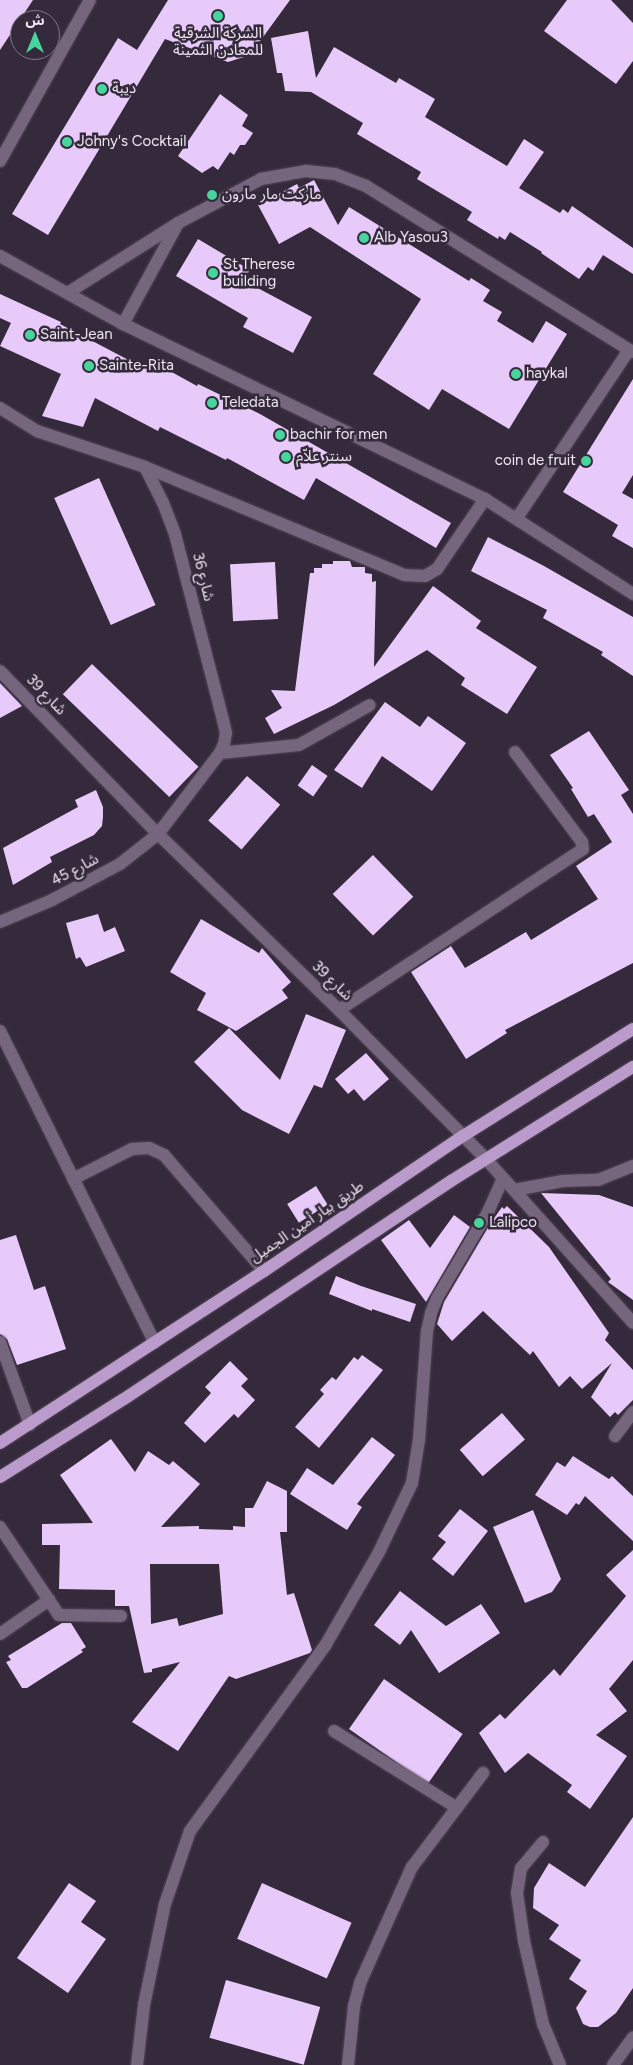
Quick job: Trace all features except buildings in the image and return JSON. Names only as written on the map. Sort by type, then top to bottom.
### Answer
[{"type":"main road","name":"طريق بيار أمين الجميل","points":[[0,1443],[264,1271],[463,1136],[633,1030]]},
{"type":"main road","points":[[0,1477],[124,1399],[486,1159],[519,1141],[633,1067]]},
{"type":"street","points":[[0,161],[90,0]]},
{"type":"street","points":[[69,292],[178,223],[261,179],[306,170],[335,174],[366,186],[631,351],[517,518]]},
{"type":"street","points":[[123,324],[178,223]]},
{"type":"street","points":[[0,256],[69,292],[123,324],[485,498],[633,594]]},
{"type":"street","points":[[0,408],[37,431],[144,468],[404,575],[426,576],[438,569],[485,498]]},
{"type":"street","name":"شارع 36","points":[[144,468],[163,503],[175,534],[226,739],[220,753],[158,834]]},
{"type":"street","name":"شارع 39","points":[[0,671],[158,834],[339,1010],[486,1159],[633,1323]]},
{"type":"street","points":[[220,753],[299,745],[370,705]]},
{"type":"street","points":[[339,1010],[583,849],[582,842],[515,752]]},
{"type":"street","name":"شارع 45","points":[[0,922],[52,900],[120,864],[158,834]]},
{"type":"street","points":[[0,1031],[155,1342]]},
{"type":"street","points":[[73,1179],[132,1149],[149,1148],[164,1155],[264,1271]]},
{"type":"street","points":[[514,1190],[563,1181],[598,1180],[633,1166]]},
{"type":"street","points":[[137,2065],[144,2005],[165,1904],[190,1831],[325,1646],[379,1552],[412,1483],[419,1440],[427,1331],[431,1313],[437,1298],[488,1212],[503,1179]]},
{"type":"street","points":[[0,1342],[30,1424]]},
{"type":"street","points":[[615,1436],[633,1412]]},
{"type":"street","points":[[0,1527],[59,1615],[122,1616]]},
{"type":"street","points":[[0,1634],[49,1600]]},
{"type":"street","points":[[334,1731],[457,1808]]},
{"type":"street","points":[[348,2065],[354,2006],[360,1983],[412,1867],[483,1773]]},
{"type":"street","points":[[542,1842],[521,1868],[517,1893],[524,1941],[542,2024],[560,2065]]},
{"type":"street","points":[[613,2065],[633,2037]]},
{"type":"place","name":"الشركة الشرقية للمعادن الثمينة","points":[[218,16]]},
{"type":"place","name":"ديبة","points":[[102,89]]},
{"type":"place","name":"Johny's Cocktail","points":[[67,142]]},
{"type":"place","name":"ماركت مار مارون","points":[[212,195]]},
{"type":"place","name":"Alb Yasou3","points":[[364,238]]},
{"type":"place","name":"St Therese building","points":[[213,273]]},
{"type":"place","name":"Saint-Jean","points":[[30,335]]},
{"type":"place","name":"Sainte-Rita","points":[[89,366]]},
{"type":"place","name":"haykal","points":[[516,374]]},
{"type":"place","name":"Teledata","points":[[212,403]]},
{"type":"place","name":"bachir for men","points":[[280,435]]},
{"type":"place","name":"سنتر علاّم","points":[[286,457]]},
{"type":"place","name":"coin de fruit","points":[[586,461]]},
{"type":"place","name":"Lalipco","points":[[479,1223]]}]
